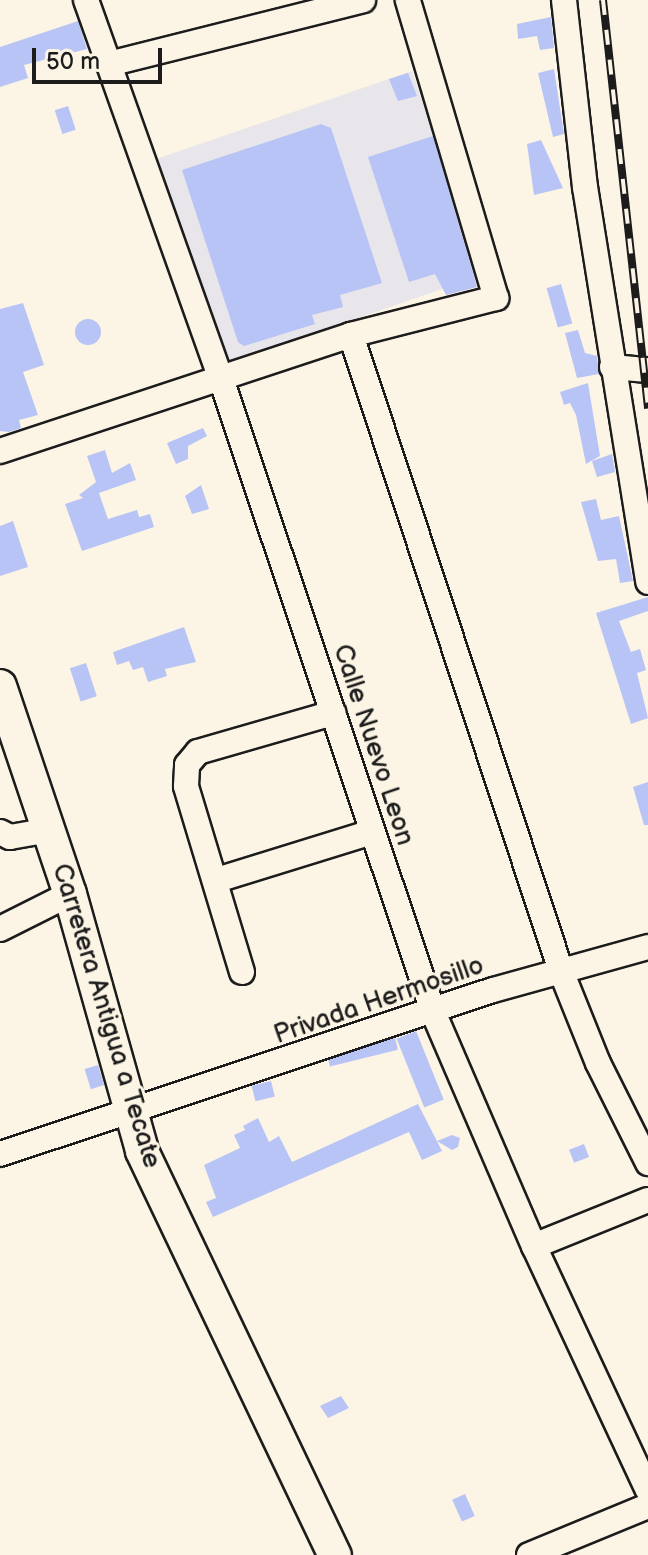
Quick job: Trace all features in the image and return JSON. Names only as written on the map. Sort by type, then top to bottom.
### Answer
[{"type":"main road","name":"Carretera Antigua a Tecate","points":[[0,686],[70,894],[142,1151],[335,1555]]},
{"type":"street","name":"Calle Nuevo Leon","points":[[86,0],[220,376],[434,1014],[534,1246],[648,1490]]},
{"type":"street","points":[[109,64],[363,0]]},
{"type":"street","points":[[564,0],[612,367],[648,582]]},
{"type":"street","points":[[0,451],[220,376],[351,335],[491,301],[498,294],[409,3]]},
{"type":"street","points":[[351,335],[561,971],[598,1063],[648,1163]]},
{"type":"street","points":[[612,367],[648,370]]},
{"type":"street","points":[[242,972],[217,880],[186,786],[187,765],[198,752],[333,713]]},
{"type":"street","points":[[0,832],[10,837],[48,830]]},
{"type":"street","points":[[217,880],[372,832]]},
{"type":"street","points":[[0,929],[70,894]]},
{"type":"street","name":"Privada Hermosillo","points":[[0,1154],[561,971],[648,947]]},
{"type":"street","points":[[534,1246],[648,1200]]},
{"type":"street","points":[[529,1555],[648,1506]]},
{"type":"shaded area","points":[[412,71],[482,275],[228,363],[158,159]]},
{"type":"building","points":[[551,17],[554,48],[540,50],[537,36],[518,39],[517,24]]},
{"type":"building","points":[[78,21],[87,49],[24,65],[28,78],[0,87],[0,47]]},
{"type":"building","points":[[554,69],[564,134],[553,137],[538,73]]},
{"type":"building","points":[[408,73],[417,96],[398,101],[389,79]]},
{"type":"building","points":[[68,106],[76,130],[62,134],[55,110]]},
{"type":"building","points":[[321,124],[331,128],[382,283],[340,295],[343,307],[312,315],[315,324],[244,346],[238,342],[182,170]]},
{"type":"building","points":[[433,136],[477,287],[446,295],[435,274],[409,282],[368,157]]},
{"type":"building","points":[[541,140],[563,188],[534,195],[527,144]]},
{"type":"building","points":[[561,284],[572,323],[558,328],[547,288]]},
{"type":"building","points":[[23,303],[44,365],[23,372],[38,415],[19,420],[21,428],[0,431],[0,309]]},
{"type":"building","points":[[88,319],[97,323],[101,332],[97,341],[88,345],[79,341],[75,332],[79,323]]},
{"type":"building","points":[[578,330],[585,353],[597,356],[599,374],[577,378],[565,333]]},
{"type":"building","points":[[588,383],[600,456],[586,464],[576,415],[570,403],[564,405],[560,392]]},
{"type":"building","points":[[203,428],[207,436],[188,446],[188,459],[176,464],[167,443]]},
{"type":"building","points":[[105,450],[112,473],[130,463],[136,480],[99,493],[108,519],[137,510],[139,517],[150,514],[154,527],[82,551],[65,504],[83,498],[79,495],[96,482],[87,456]]},
{"type":"building","points":[[612,454],[615,472],[597,477],[592,461]]},
{"type":"building","points":[[201,485],[209,509],[192,514],[185,496]]},
{"type":"building","points":[[596,499],[601,520],[619,516],[633,581],[620,583],[616,559],[598,561],[581,502]]},
{"type":"building","points":[[13,521],[28,567],[0,576],[0,526]]},
{"type":"building","points":[[648,597],[648,611],[619,621],[631,652],[640,649],[646,670],[637,673],[648,718],[631,724],[596,613]]},
{"type":"building","points":[[184,627],[196,662],[165,669],[167,676],[148,682],[143,667],[133,670],[129,661],[117,665],[113,652]]},
{"type":"building","points":[[86,663],[97,696],[81,702],[70,668]]},
{"type":"building","points":[[648,782],[648,825],[644,825],[633,787]]},
{"type":"building","points":[[416,1031],[444,1100],[424,1107],[397,1039]]},
{"type":"building","points":[[395,1038],[398,1050],[330,1067],[327,1055]]},
{"type":"building","points":[[98,1065],[104,1085],[91,1089],[85,1069]]},
{"type":"building","points":[[271,1081],[275,1097],[255,1101],[252,1086]]},
{"type":"building","points":[[418,1104],[442,1151],[422,1160],[409,1132],[213,1217],[206,1202],[216,1198],[204,1165],[240,1148],[234,1135],[245,1130],[243,1126],[258,1118],[269,1142],[279,1136],[292,1162]]},
{"type":"building","points":[[452,1135],[460,1138],[458,1147],[452,1150],[437,1141]]},
{"type":"building","points":[[584,1144],[589,1157],[574,1163],[569,1150]]},
{"type":"building","points":[[341,1396],[349,1408],[328,1418],[320,1406]]},
{"type":"building","points":[[465,1494],[475,1516],[462,1522],[452,1500]]},
{"type":"railway","points":[[603,0],[648,409]]}]
